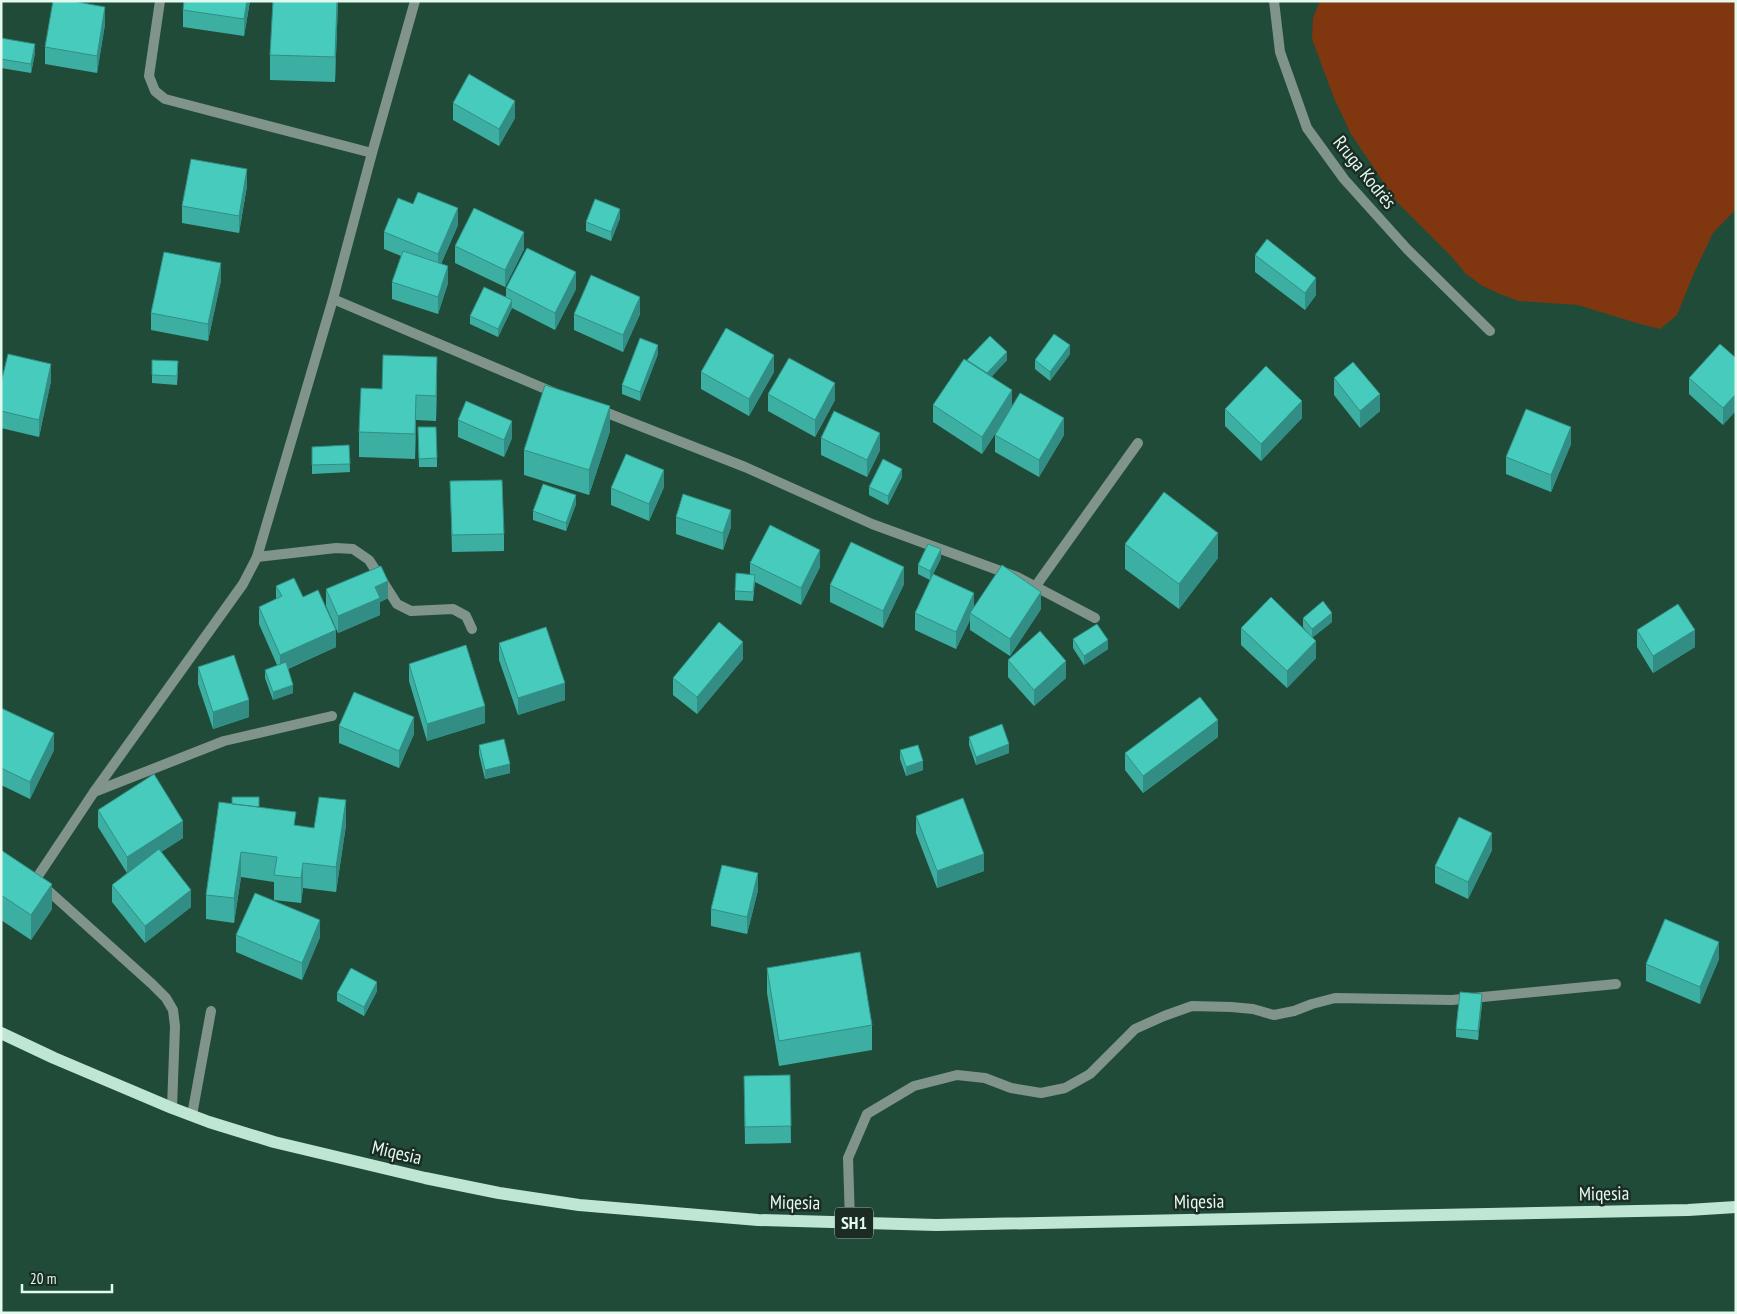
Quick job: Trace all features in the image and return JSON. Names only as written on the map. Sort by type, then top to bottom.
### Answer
[{"type":"main road","name":"Miqesia","points":[[1,1033],[54,1058],[172,1108],[274,1142],[499,1193],[579,1205],[758,1220],[946,1225],[1678,1210],[1736,1207]]},
{"type":"street","points":[[160,1],[149,76],[155,90],[165,99],[372,153]]},
{"type":"street","points":[[36,879],[94,792],[243,584],[258,557],[333,299],[415,1]]},
{"type":"street","name":"Rruga Kodrës","points":[[1274,1],[1280,52],[1307,128],[1350,186],[1408,249],[1490,330]]},
{"type":"street","points":[[333,299],[561,396]]},
{"type":"street","points":[[589,406],[745,467],[872,524],[1017,577],[1095,618]]},
{"type":"street","points":[[1035,587],[1138,443]]},
{"type":"street","points":[[258,557],[336,548],[353,549],[369,560],[396,604],[411,610],[454,609],[466,616],[472,629]]},
{"type":"street","points":[[94,792],[224,741],[332,716]]},
{"type":"street","points":[[22,871],[36,879],[152,984],[170,1004],[176,1026],[172,1108]]},
{"type":"street","points":[[850,1222],[848,1158],[867,1114],[914,1086],[957,1075],[985,1078],[1011,1088],[1041,1093],[1065,1088],[1090,1074],[1135,1029],[1192,1006],[1253,1009],[1274,1014],[1294,1011],[1335,998],[1452,1000],[1616,984]]},
{"type":"street","points":[[192,1115],[211,1011]]},
{"type":"shaded area","points":[[1320,1],[1736,1],[1736,209],[1713,233],[1677,315],[1660,329],[1578,305],[1519,301],[1481,285],[1465,273],[1452,257],[1396,201],[1351,134],[1334,98],[1312,39],[1313,18]]},
{"type":"building","points":[[53,1],[72,1],[105,7],[97,56],[45,47]]},
{"type":"building","points":[[184,1],[247,1],[244,19],[183,10]]},
{"type":"building","points":[[273,1],[337,1],[335,57],[270,55]]},
{"type":"building","points":[[1,38],[35,44],[31,64],[1,59]]},
{"type":"building","points":[[469,74],[515,101],[499,129],[453,103]]},
{"type":"building","points":[[191,159],[247,169],[239,216],[182,206]]},
{"type":"building","points":[[418,192],[458,208],[438,254],[384,232],[398,198],[413,204]]},
{"type":"building","points":[[595,199],[620,209],[611,232],[586,222]]},
{"type":"building","points":[[474,208],[524,232],[505,270],[455,246]]},
{"type":"building","points":[[1267,239],[1316,278],[1305,293],[1255,255]]},
{"type":"building","points":[[527,248],[576,272],[555,313],[506,288]]},
{"type":"building","points":[[403,251],[448,266],[438,297],[392,282]]},
{"type":"building","points":[[164,252],[221,263],[208,324],[151,313]]},
{"type":"building","points":[[591,275],[640,297],[623,335],[574,314]]},
{"type":"building","points":[[484,287],[512,300],[498,329],[470,316]]},
{"type":"building","points":[[726,328],[774,355],[749,399],[701,372]]},
{"type":"building","points":[[1054,334],[1070,345],[1050,372],[1035,360]]},
{"type":"building","points":[[990,336],[1007,352],[987,373],[967,360]]},
{"type":"building","points":[[640,338],[658,345],[640,392],[622,385]]},
{"type":"building","points":[[1720,344],[1736,358],[1736,394],[1723,408],[1689,378]]},
{"type":"building","points":[[8,354],[51,364],[39,420],[1,411],[1,383]]},
{"type":"building","points":[[383,355],[437,357],[436,396],[416,395],[415,434],[359,432],[361,388],[382,389]]},
{"type":"building","points":[[789,358],[835,383],[815,420],[768,394]]},
{"type":"building","points":[[964,359],[1012,390],[982,437],[933,405]]},
{"type":"building","points":[[152,360],[178,361],[177,376],[152,375]]},
{"type":"building","points":[[1353,362],[1380,394],[1360,411],[1334,378]]},
{"type":"building","points":[[1266,366],[1302,401],[1261,444],[1225,409]]},
{"type":"building","points":[[545,385],[610,406],[589,470],[524,450]]},
{"type":"building","points":[[1020,393],[1064,418],[1039,460],[995,435]]},
{"type":"building","points":[[466,401],[512,421],[504,440],[458,420]]},
{"type":"building","points":[[1526,409],[1571,427],[1551,475],[1506,457]]},
{"type":"building","points":[[834,411],[880,433],[867,460],[821,438]]},
{"type":"building","points":[[418,427],[436,427],[437,458],[419,459]]},
{"type":"building","points":[[349,445],[350,464],[312,465],[312,447]]},
{"type":"building","points":[[626,454],[664,470],[649,504],[611,488]]},
{"type":"building","points":[[883,459],[902,469],[888,496],[869,487]]},
{"type":"building","points":[[502,480],[504,534],[452,535],[450,481]]},
{"type":"building","points":[[543,484],[576,495],[566,523],[533,511]]},
{"type":"building","points":[[1164,492],[1218,533],[1179,584],[1125,544]]},
{"type":"building","points":[[683,494],[731,510],[723,533],[676,517]]},
{"type":"building","points":[[770,525],[820,550],[801,588],[750,563]]},
{"type":"building","points":[[851,542],[904,567],[883,611],[830,585]]},
{"type":"building","points":[[928,544],[941,549],[930,571],[918,565]]},
{"type":"building","points":[[1002,565],[1041,592],[1010,639],[970,613]]},
{"type":"building","points":[[381,566],[388,581],[375,587],[380,598],[338,616],[326,589]]},
{"type":"building","points":[[736,573],[755,575],[753,592],[735,591]]},
{"type":"building","points":[[933,574],[974,593],[956,632],[915,613]]},
{"type":"building","points":[[294,578],[303,597],[318,590],[336,630],[280,655],[259,607],[282,596],[276,586]]},
{"type":"building","points":[[1271,597],[1316,641],[1287,671],[1241,628]]},
{"type":"building","points":[[1323,601],[1332,613],[1312,629],[1303,618]]},
{"type":"building","points":[[1678,604],[1695,630],[1653,656],[1637,630]]},
{"type":"building","points":[[719,622],[743,642],[697,697],[673,678]]},
{"type":"building","points":[[1097,624],[1108,640],[1084,656],[1073,639]]},
{"type":"building","points":[[546,627],[565,683],[518,698],[499,643]]},
{"type":"building","points":[[1040,631],[1066,661],[1034,690],[1008,660]]},
{"type":"building","points":[[466,645],[485,706],[427,724],[409,664]]},
{"type":"building","points":[[234,655],[249,700],[213,712],[198,667]]},
{"type":"building","points":[[286,662],[293,685],[273,692],[265,670]]},
{"type":"building","points":[[354,692],[414,717],[399,751],[339,726]]},
{"type":"building","points":[[1200,697],[1218,720],[1143,776],[1125,753]]},
{"type":"building","points":[[1,708],[54,733],[30,782],[1,768]]},
{"type":"building","points":[[1002,724],[1009,744],[976,757],[969,737]]},
{"type":"building","points":[[504,739],[510,764],[485,770],[479,745]]},
{"type":"building","points":[[918,745],[923,761],[906,767],[900,750]]},
{"type":"building","points":[[154,774],[183,821],[127,857],[98,810]]},
{"type":"building","points":[[232,797],[259,797],[259,807],[232,804]]},
{"type":"building","points":[[319,797],[346,800],[336,867],[303,863],[301,878],[274,875],[277,857],[241,852],[234,898],[206,895],[219,802],[296,812],[294,825],[314,828]]},
{"type":"building","points":[[963,798],[984,854],[937,871],[916,816]]},
{"type":"building","points":[[1459,817],[1492,833],[1468,882],[1435,866]]},
{"type":"building","points":[[159,849],[191,890],[145,926],[112,885]]},
{"type":"building","points":[[1,850],[52,884],[31,915],[1,895]]},
{"type":"building","points":[[722,865],[758,873],[747,917],[711,909]]},
{"type":"building","points":[[255,893],[320,920],[302,963],[236,935]]},
{"type":"building","points":[[1665,919],[1719,942],[1700,987],[1646,964]]},
{"type":"building","points":[[860,952],[872,1025],[779,1041],[767,968]]},
{"type":"building","points":[[351,968],[377,982],[364,1007],[337,993]]},
{"type":"building","points":[[1460,992],[1482,994],[1478,1031],[1456,1029]]},
{"type":"building","points":[[790,1075],[791,1126],[745,1127],[744,1076]]}]
